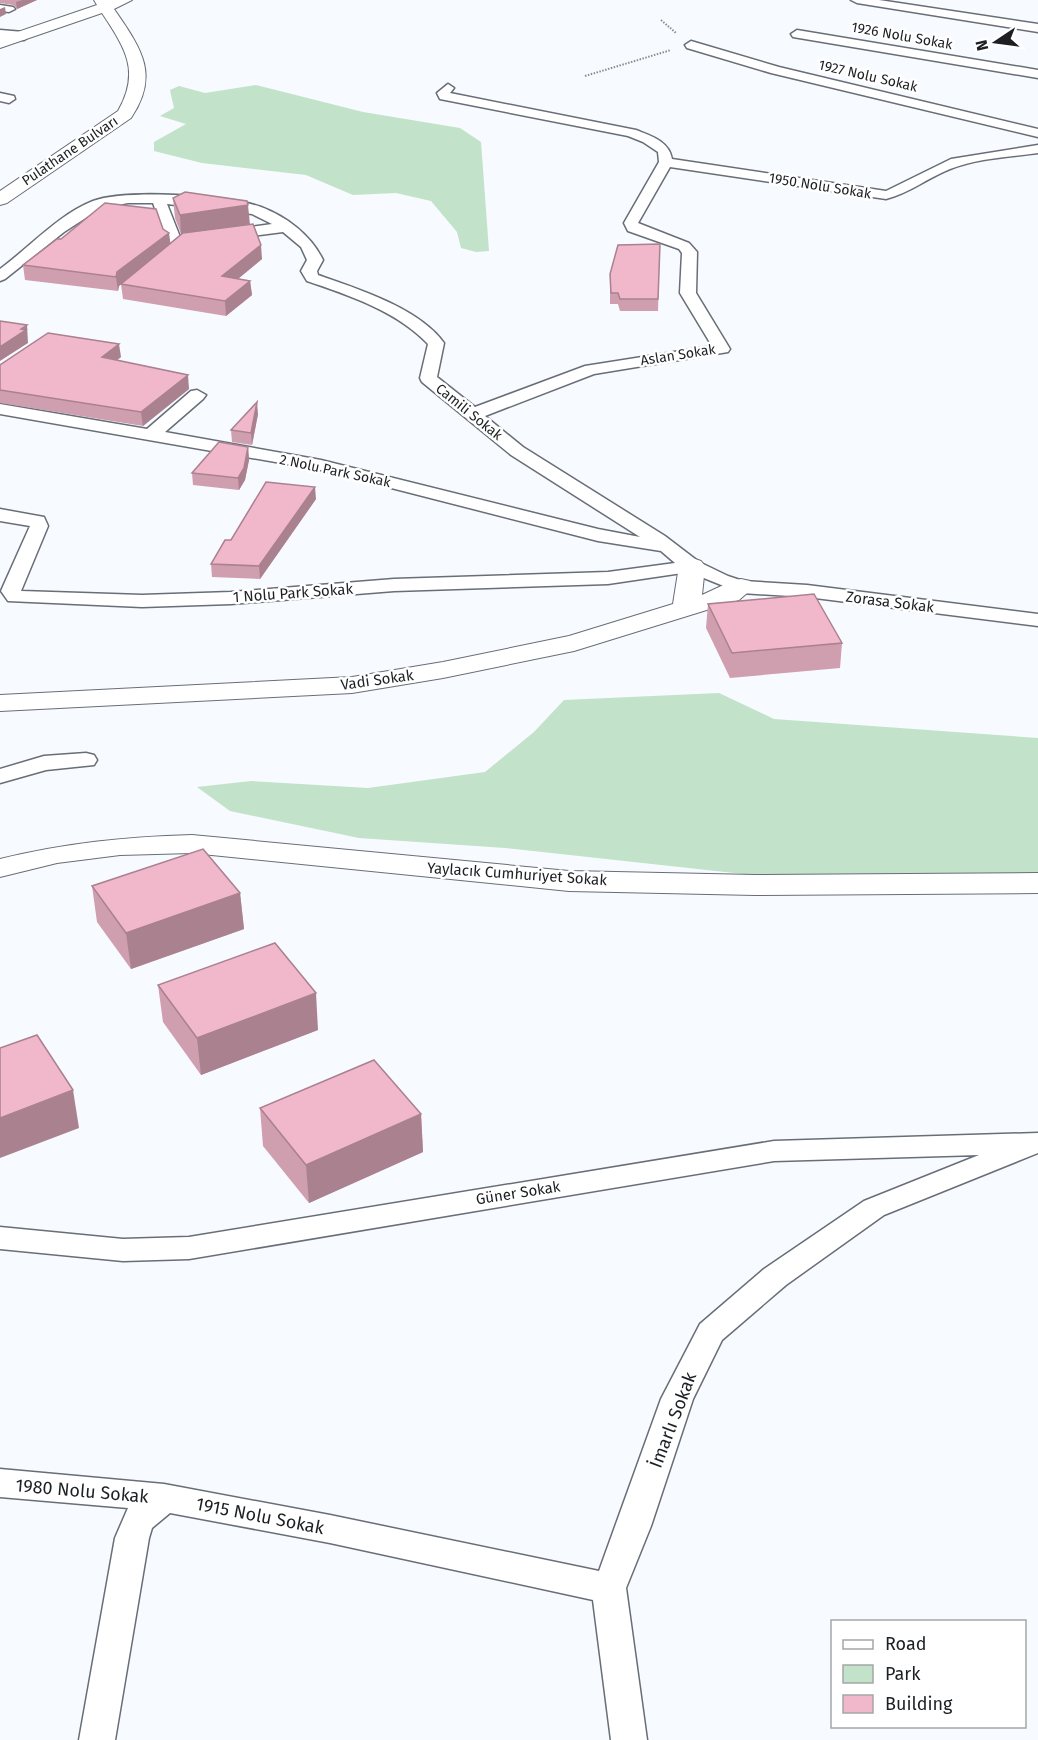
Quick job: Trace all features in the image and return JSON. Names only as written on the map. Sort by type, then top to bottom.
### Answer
[{"type":"street","points":[[0,43],[24,36],[103,4],[126,0]]},
{"type":"street","points":[[857,0],[1038,28]]},
{"type":"street","name":"Pulathane Bulvarı","points":[[0,199],[126,114],[133,101],[140,73],[117,26],[103,4]]},
{"type":"street","points":[[0,34],[24,36]]},
{"type":"street","name":"1926 Nolu Sokak","points":[[797,34],[1038,74]]},
{"type":"street","name":"1927 Nolu Sokak","points":[[692,45],[775,70],[1035,133]]},
{"type":"street","points":[[448,88],[443,93],[444,96],[631,133],[657,144],[664,150],[666,162]]},
{"type":"street","name":"1950 Nolu Sokak","points":[[666,162],[886,195],[901,193],[951,164],[1038,149]]},
{"type":"street","name":"Aslan Sokak","points":[[473,414],[591,370],[722,349],[688,292],[690,252],[684,246],[633,228],[631,223],[666,162]]},
{"type":"street","name":"Camili Sokak","points":[[0,276],[97,204],[111,199],[159,200],[255,210],[284,227],[311,248],[315,260],[309,271],[312,278],[358,294],[421,327],[436,343],[429,378],[447,396],[473,414],[517,451],[667,547],[692,566],[741,587]]},
{"type":"street","points":[[159,200],[174,242],[284,227]]},
{"type":"street","points":[[149,436],[197,395]]},
{"type":"street","name":"2 Nolu Park Sokak","points":[[0,409],[321,465],[598,535],[667,547]]},
{"type":"street","name":"1 Nolu Park Sokak","points":[[0,515],[37,521],[39,526],[8,600],[142,601],[231,598],[394,585],[587,580],[692,566]]},
{"type":"street","points":[[685,609],[690,592],[692,566]]},
{"type":"street","name":"Vadi Sokak","points":[[0,703],[352,685],[443,670],[574,643],[730,594],[741,587]]},
{"type":"street","name":"Zorasa Sokak","points":[[741,587],[807,591],[1038,620]]},
{"type":"street","points":[[0,776],[44,763],[87,760]]},
{"type":"street","name":"Yaylacık Cumhuriyet Sokak","points":[[0,867],[57,854],[120,846],[192,844],[569,881],[755,885],[1038,883]]},
{"type":"street","name":"Güner Sokak","points":[[0,1238],[123,1250],[189,1248],[774,1151],[1038,1143]]},
{"type":"street","name":"İmarlı Sokak","points":[[629,1740],[609,1588],[634,1526],[676,1399],[711,1332],[775,1277],[874,1208],[1038,1143]]},
{"type":"street","name":"1980 Nolu Sokak","points":[[0,1483],[164,1498]]},
{"type":"street","points":[[97,1740],[132,1538],[138,1520],[164,1498]]},
{"type":"street","name":"1915 Nolu Sokak","points":[[164,1498],[330,1529],[609,1588]]},
{"type":"path","points":[[661,20],[692,45]]},
{"type":"path","points":[[585,76],[604,68],[692,45]]},
{"type":"green space","points":[[256,85],[363,112],[460,128],[481,142],[489,251],[476,252],[461,248],[457,232],[431,201],[396,193],[353,195],[306,175],[202,163],[154,151],[154,142],[186,124],[160,116],[174,108],[170,90],[179,86],[205,93]]},
{"type":"green space","points":[[719,693],[774,719],[1038,738],[1038,877],[898,891],[505,848],[359,838],[230,811],[197,787],[251,781],[368,788],[485,772],[534,732],[564,700]]},
{"type":"building","points":[[185,192],[247,201],[248,205],[180,215],[173,198]]},
{"type":"building","points":[[105,203],[156,209],[163,229],[169,233],[117,272],[116,277],[23,265],[57,239],[61,239]]},
{"type":"building","points":[[253,224],[261,245],[222,276],[250,281],[225,301],[121,284],[183,233]]},
{"type":"building","points":[[660,244],[658,299],[620,299],[618,293],[611,293],[610,274],[618,245]]},
{"type":"building","points":[[0,321],[27,325],[21,329],[26,330],[0,347]]},
{"type":"building","points":[[48,333],[119,344],[102,357],[188,375],[141,412],[0,390],[0,365]]},
{"type":"building","points":[[257,402],[251,433],[231,430]]},
{"type":"building","points":[[219,442],[248,447],[244,468],[238,478],[192,473]]},
{"type":"building","points":[[266,482],[315,487],[259,566],[211,564],[225,540],[231,540]]},
{"type":"building","points":[[814,594],[842,643],[732,653],[708,604]]},
{"type":"building","points":[[203,849],[240,893],[126,933],[92,886]]},
{"type":"building","points":[[275,943],[316,993],[197,1038],[158,985]]},
{"type":"building","points":[[37,1035],[73,1090],[0,1118],[0,1048]]},
{"type":"building","points":[[374,1060],[421,1114],[306,1165],[260,1108]]}]
